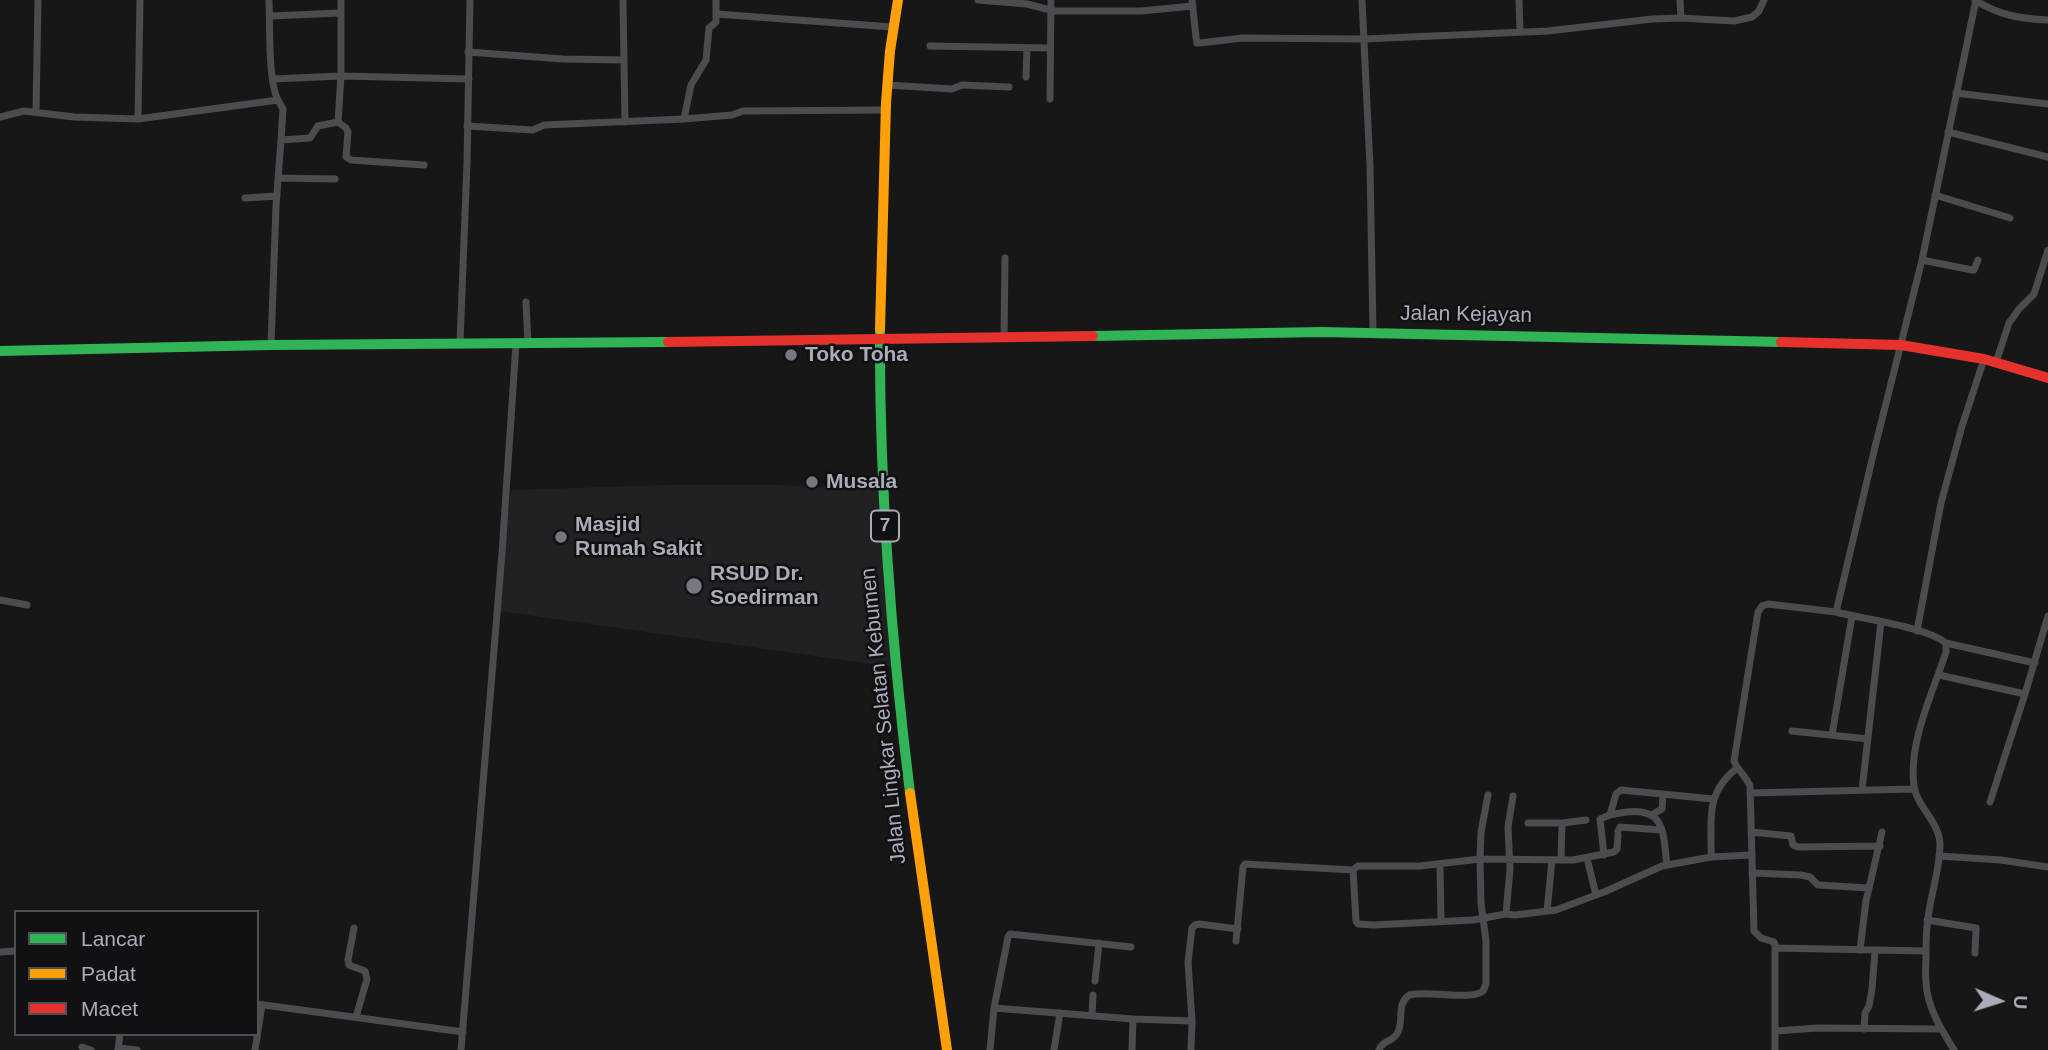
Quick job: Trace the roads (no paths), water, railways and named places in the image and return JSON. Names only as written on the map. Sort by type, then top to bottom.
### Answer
[{"type":"main road","name":"Jalan Lingkar Selatan Kebumen","points":[[898,0],[892,27],[885,110],[879,340],[881,463],[891,623],[928,930],[947,1050]]},
{"type":"main road","name":"Jalan Kejayan","points":[[0,351],[271,345],[879,340],[1373,332],[1901,345],[1984,359],[2048,378]]},
{"type":"street","points":[[36,112],[38,0]]},
{"type":"street","points":[[138,119],[140,0]]},
{"type":"street","points":[[269,0],[274,93],[283,109],[271,345]]},
{"type":"street","points":[[341,0],[338,117],[348,132],[345,154],[348,158],[424,165]]},
{"type":"street","points":[[460,343],[470,0]]},
{"type":"street","points":[[623,0],[625,122]]},
{"type":"street","points":[[684,119],[691,85],[706,60],[709,28],[716,22],[716,0]]},
{"type":"street","points":[[978,0],[1027,4],[1052,11],[1141,11],[1193,3],[1196,39],[1203,43],[1245,38],[1364,39],[1548,31],[1681,18],[1734,21],[1752,17],[1764,0]]},
{"type":"street","points":[[1050,99],[1051,0]]},
{"type":"street","points":[[1363,0],[1373,332]]},
{"type":"street","points":[[1519,0],[1520,32]]},
{"type":"street","points":[[1680,0],[1681,18]]},
{"type":"street","points":[[1836,612],[1922,260],[1975,0],[1994,12],[2048,20]]},
{"type":"street","points":[[270,16],[341,13]]},
{"type":"street","points":[[716,14],[892,27]]},
{"type":"street","points":[[930,46],[1050,48]]},
{"type":"street","points":[[1026,77],[1027,48]]},
{"type":"street","points":[[468,52],[563,59],[624,60]]},
{"type":"street","points":[[273,79],[341,76],[468,79]]},
{"type":"street","points":[[887,85],[952,89],[962,85],[1009,87]]},
{"type":"street","points":[[1956,93],[2048,104]]},
{"type":"street","points":[[0,117],[15,111],[74,117],[138,119],[278,100]]},
{"type":"street","points":[[467,127],[533,130],[544,125],[727,116],[743,111],[885,110]]},
{"type":"street","points":[[281,140],[310,138],[318,126],[338,117]]},
{"type":"street","points":[[1948,132],[2048,157]]},
{"type":"street","points":[[278,178],[335,178]]},
{"type":"street","points":[[1935,195],[2010,218]]},
{"type":"street","points":[[245,198],[277,196]]},
{"type":"street","points":[[1996,362],[2010,323],[2034,293],[2048,250]]},
{"type":"street","points":[[1004,338],[1005,258]]},
{"type":"street","points":[[1922,260],[1972,270],[1978,260]]},
{"type":"street","points":[[526,302],[528,344]]},
{"type":"street","points":[[461,1050],[501,566],[516,344]]},
{"type":"street","points":[[1917,631],[1941,503],[1984,359]]},
{"type":"street","points":[[0,600],[27,605]]},
{"type":"street","points":[[1775,1050],[1775,948],[1774,942],[1761,938],[1754,931],[1750,793],[1748,780],[1737,768],[1734,753],[1758,612],[1762,606],[1768,604],[1836,612],[1939,637],[1946,643],[2035,663]]},
{"type":"street","points":[[1832,736],[1852,616]]},
{"type":"street","points":[[1990,802],[2048,616]]},
{"type":"street","points":[[1863,790],[1881,622]]},
{"type":"street","points":[[1946,643],[1946,652],[1919,738],[1914,789],[1935,825],[1940,840],[1927,920],[1927,990],[1941,1029],[1954,1050]]},
{"type":"street","points":[[1938,675],[2025,694]]},
{"type":"street","points":[[1792,732],[1868,739]]},
{"type":"street","points":[[1711,857],[1711,805],[1723,780],[1737,768]]},
{"type":"street","points":[[1750,793],[1914,789]]},
{"type":"street","points":[[1610,815],[1618,791],[1624,790],[1713,799]]},
{"type":"street","points":[[1604,855],[1600,819],[1634,812],[1653,814],[1662,809],[1663,794]]},
{"type":"street","points":[[1378,1050],[1382,1043],[1397,1035],[1402,1001],[1409,996],[1436,993],[1475,995],[1483,991],[1486,926],[1480,832],[1488,795]]},
{"type":"street","points":[[1506,914],[1510,877],[1508,827],[1513,796]]},
{"type":"street","points":[[1634,812],[1634,828]]},
{"type":"street","points":[[1653,814],[1661,830],[1667,865]]},
{"type":"street","points":[[1528,823],[1586,820]]},
{"type":"street","points":[[1561,860],[1562,823]]},
{"type":"street","points":[[1661,830],[1620,827],[1616,850],[1587,858],[1480,859],[1420,866],[1354,867],[1353,904],[1356,921],[1358,924],[1441,921],[1556,910],[1667,865],[1711,857],[1752,855]]},
{"type":"street","points":[[1751,832],[1791,836],[1795,846],[1880,846]]},
{"type":"street","points":[[1860,950],[1869,888],[1882,832]]},
{"type":"street","points":[[1939,856],[1974,857],[2048,867]]},
{"type":"street","points":[[1587,858],[1596,895]]},
{"type":"street","points":[[1546,911],[1552,860]]},
{"type":"street","points":[[1236,941],[1245,864],[1353,870]]},
{"type":"street","points":[[1440,864],[1441,921]]},
{"type":"street","points":[[1752,873],[1801,875],[1810,877],[1818,885],[1869,888]]},
{"type":"street","points":[[1927,920],[1976,928],[1975,953]]},
{"type":"street","points":[[1191,1050],[1188,962],[1194,926],[1199,924],[1238,929]]},
{"type":"street","points":[[354,928],[349,965],[365,971],[367,979],[356,1017]]},
{"type":"street","points":[[990,1050],[994,1008],[1010,934],[1131,947]]},
{"type":"street","points":[[1095,981],[1100,943]]},
{"type":"street","points":[[1775,948],[1926,951]]},
{"type":"street","points":[[1864,1029],[1865,1013],[1872,989],[1875,951]]},
{"type":"street","points":[[1092,1015],[1093,995]]},
{"type":"street","points":[[259,1004],[463,1032]]},
{"type":"street","points":[[994,1008],[1192,1021]]},
{"type":"street","points":[[1054,1050],[1060,1013]]},
{"type":"street","points":[[1132,1050],[1133,1019]]},
{"type":"street","points":[[1776,1031],[1818,1028],[1941,1029]]},
{"type":"street","points":[[82,1047],[91,1050]]},
{"type":"street","points":[[118,1049],[137,1050]]},
{"type":"place","name":"Toko Toha","points":[[791,355]]},
{"type":"place","name":"Musala","points":[[812,482]]},
{"type":"place","name":"Masjid Rumah Sakit","points":[[561,537]]},
{"type":"place","name":"RSUD Dr. Soedirman","points":[[694,586]]}]
